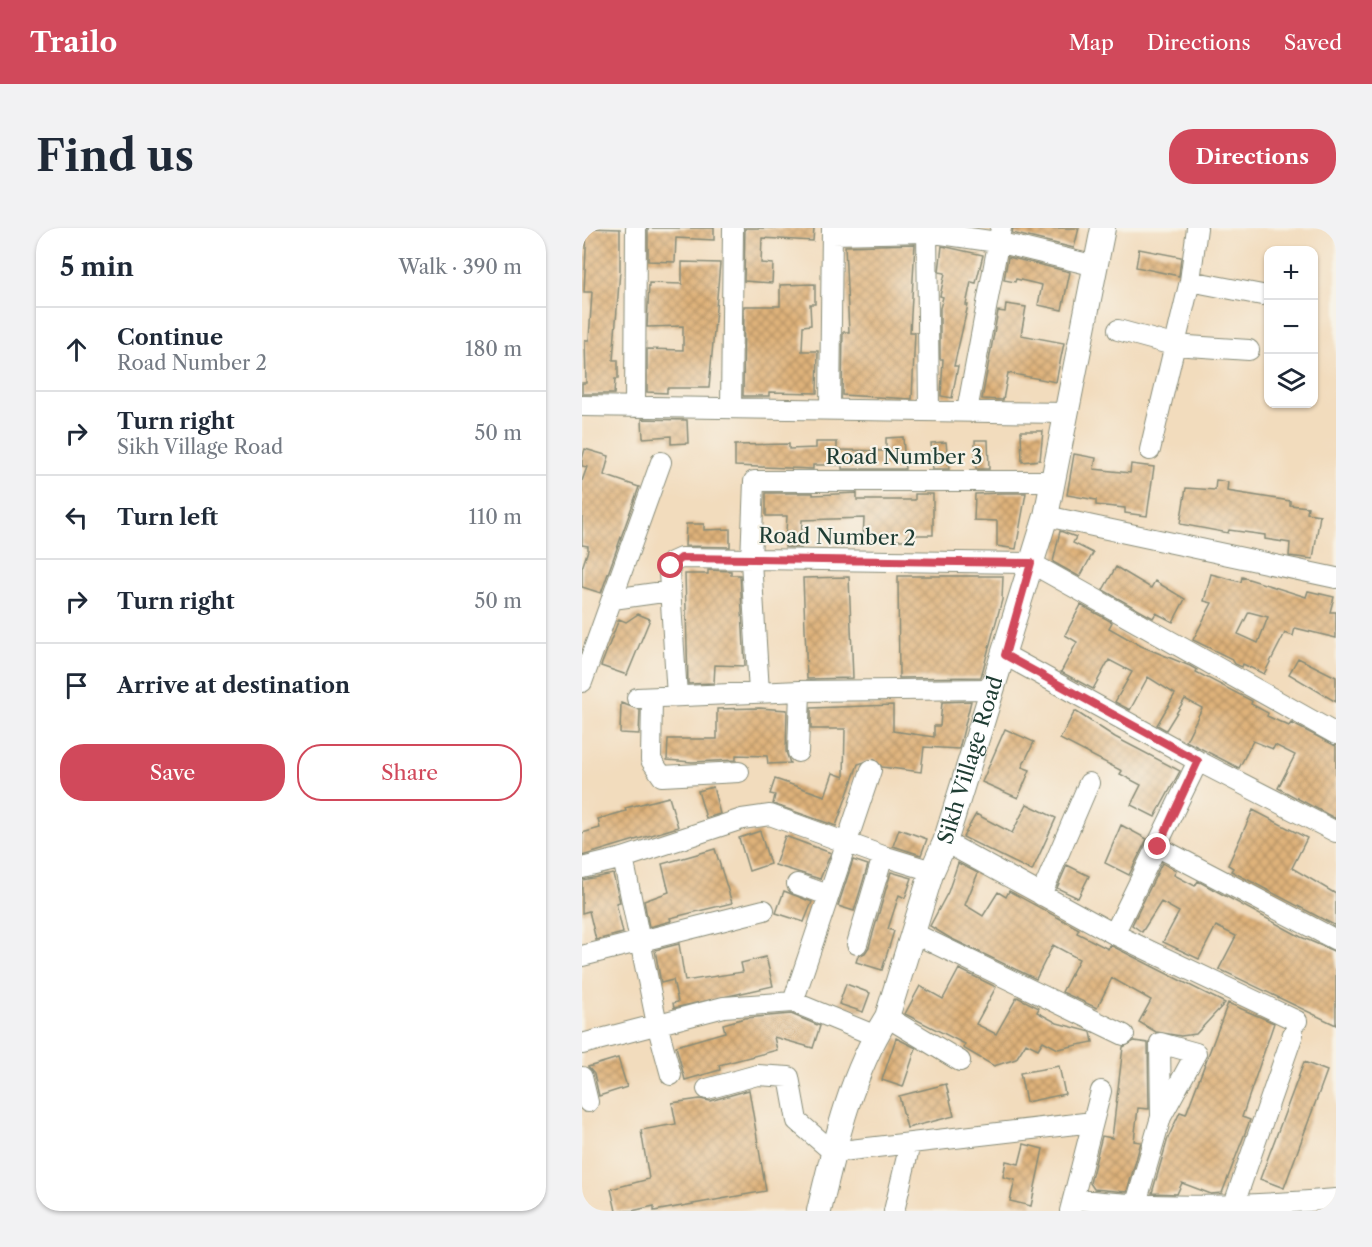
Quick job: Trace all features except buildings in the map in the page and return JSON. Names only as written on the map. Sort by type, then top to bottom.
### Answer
[{"type":"main road","name":"Sikh Village Road","points":[[819,1211],[851,1089],[882,1026],[932,871],[945,842],[1005,655],[1046,516],[1103,228]]},
{"type":"street","points":[[635,407],[636,228]]},
{"type":"street","points":[[730,408],[733,228]]},
{"type":"street","points":[[1150,450],[1173,345],[1190,281],[1197,228]]},
{"type":"street","points":[[830,409],[832,231],[927,230],[999,235],[1096,266]]},
{"type":"street","points":[[927,230],[928,411]]},
{"type":"street","points":[[967,411],[999,235]]},
{"type":"street","points":[[1190,281],[1262,295]]},
{"type":"street","points":[[1118,330],[1173,345],[1249,350]]},
{"type":"street","points":[[582,406],[1068,413]]},
{"type":"street","points":[[582,682],[587,651],[613,599],[661,462]]},
{"type":"street","name":"Road Number 3","points":[[751,561],[754,482],[1053,481]]},
{"type":"street","points":[[1046,516],[1336,578]]},
{"type":"street","name":"Road Number 2","points":[[677,696],[670,591],[671,566],[681,558],[751,561],[1031,563]]},
{"type":"street","points":[[751,561],[759,692]]},
{"type":"street","points":[[1031,563],[1336,734]]},
{"type":"street","points":[[613,599],[670,591]]},
{"type":"street","points":[[1005,655],[1198,761],[1336,832]]},
{"type":"street","points":[[739,772],[662,776],[651,760],[645,698],[759,692],[993,689]]},
{"type":"street","points":[[798,752],[800,691]]},
{"type":"street","points":[[1114,934],[1198,761]]},
{"type":"street","points":[[793,1002],[871,770]]},
{"type":"street","points":[[1041,895],[1089,783]]},
{"type":"street","points":[[582,868],[623,858],[756,815],[783,817],[884,856],[932,871]]},
{"type":"street","points":[[945,842],[1114,934],[1295,1028],[1233,1207]]},
{"type":"street","points":[[1158,847],[1336,940]]},
{"type":"street","points":[[856,944],[884,856]]},
{"type":"street","points":[[623,858],[657,1024],[671,1075]]},
{"type":"street","points":[[796,884],[828,895]]},
{"type":"street","points":[[582,956],[764,910]]},
{"type":"street","points":[[913,933],[1124,1035]]},
{"type":"street","points":[[582,1044],[724,1007],[793,1002],[882,1026],[960,1061]]},
{"type":"street","points":[[707,1089],[757,1075],[789,1077],[797,1121],[833,1152],[1093,1122]]},
{"type":"street","points":[[582,1077],[588,1102]]},
{"type":"street","points":[[1101,1091],[1072,1205],[1233,1207],[1336,1198]]},
{"type":"street","points":[[1135,1207],[1161,1117]]},
{"type":"street","points":[[894,1211],[910,1144]]},
{"type":"route","points":[[671,566],[672,562],[681,558],[751,561],[1031,563],[1005,655],[1198,761],[1158,847]]}]
